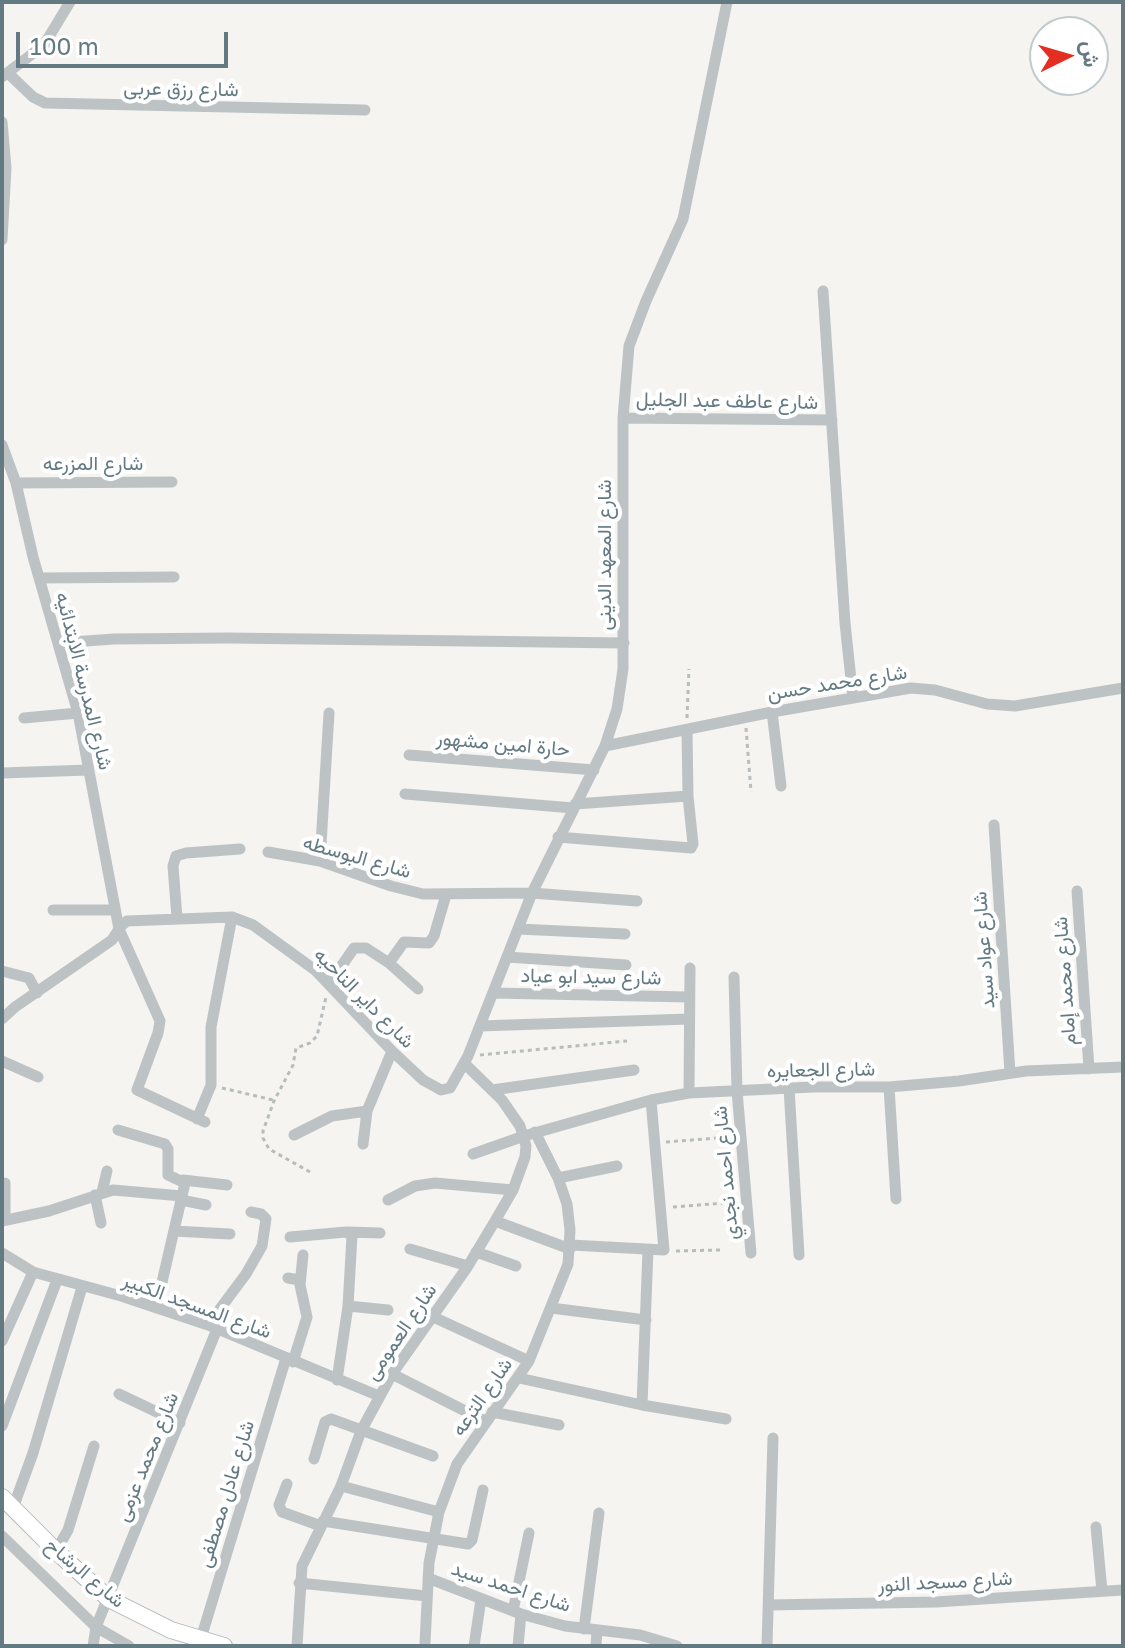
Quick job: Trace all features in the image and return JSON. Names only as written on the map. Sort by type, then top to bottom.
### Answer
[{"type":"main road","name":"شارع الرشاح","points":[[8,1503],[109,1599],[199,1643],[224,1646]]},
{"type":"street","points":[[5,75],[44,45],[70,2]]},
{"type":"street","name":"شارع المعهد الدينى","points":[[450,1088],[480,1026],[532,893],[605,746],[621,689],[624,643],[623,418],[629,346],[683,219],[727,2]]},
{"type":"street","name":"شارع رزق عربى","points":[[5,75],[45,103],[365,110]]},
{"type":"street","points":[[2,122],[6,168],[2,240]]},
{"type":"street","points":[[823,291],[845,623],[853,698]]},
{"type":"street","name":"شارع عاطف عبد الجليل","points":[[623,418],[832,420]]},
{"type":"street","name":"شارع المدرسة الابتدائيه","points":[[2,445],[16,483],[39,578],[78,713],[119,929],[160,1021],[137,1090],[201,1120],[211,1085]]},
{"type":"street","name":"شارع المزرعه","points":[[16,483],[172,482]]},
{"type":"street","points":[[39,578],[174,577]]},
{"type":"street","points":[[58,643],[228,638],[624,643]]},
{"type":"street","name":"شارع محمد حسن","points":[[605,746],[772,712],[924,688],[987,704],[1015,706],[1123,688]]},
{"type":"street","points":[[772,712],[781,786]]},
{"type":"street","points":[[24,718],[78,713]]},
{"type":"street","points":[[320,861],[329,713]]},
{"type":"street","points":[[558,837],[691,848],[687,731]]},
{"type":"street","name":"حارة امين مشهور","points":[[409,755],[594,770]]},
{"type":"street","points":[[2,773],[89,770]]},
{"type":"street","points":[[405,794],[574,806],[688,796]]},
{"type":"street","name":"شارع عواد سيد","points":[[994,825],[1010,1073]]},
{"type":"street","points":[[177,918],[173,866],[176,856],[240,849]]},
{"type":"street","name":"شارع البوسطه","points":[[268,852],[320,861],[407,891],[446,895],[532,893],[637,901]]},
{"type":"street","name":"شارع محمد إمام","points":[[1077,891],[1089,1069]]},
{"type":"street","points":[[389,963],[404,942],[425,944],[432,940],[446,895]]},
{"type":"street","points":[[53,910],[114,910]]},
{"type":"street","points":[[211,1085],[211,1027],[232,917]]},
{"type":"street","name":"شارع داير الناحيه","points":[[2,1019],[112,940],[127,921],[232,917],[262,931],[315,970],[423,1080],[441,1090],[450,1088]]},
{"type":"street","points":[[518,929],[625,934]]},
{"type":"street","points":[[330,986],[351,950],[358,946],[389,963],[418,989]]},
{"type":"street","points":[[507,957],[626,965]]},
{"type":"street","points":[[689,1093],[690,968]]},
{"type":"street","points":[[2,971],[29,978],[37,993]]},
{"type":"street","name":"شارع احمد نجدي","points":[[734,977],[737,1091],[751,1253]]},
{"type":"street","name":"شارع سيد ابو عياد","points":[[493,993],[689,997]]},
{"type":"street","points":[[480,1026],[689,1019]]},
{"type":"street","points":[[363,1144],[367,1111],[392,1051]]},
{"type":"street","points":[[466,1059],[530,1134]]},
{"type":"street","points":[[2,1061],[38,1077]]},
{"type":"street","name":"شارع الجعايره","points":[[473,1154],[530,1134],[651,1100],[689,1093],[889,1087],[1010,1073],[1123,1067]]},
{"type":"street","points":[[492,1090],[634,1070]]},
{"type":"street","points":[[889,1087],[896,1199]]},
{"type":"street","points":[[789,1088],[799,1255]]},
{"type":"street","points":[[495,1221],[570,1247],[664,1250],[651,1100]]},
{"type":"street","points":[[294,1135],[321,1120],[367,1111]]},
{"type":"street","points":[[118,1130],[165,1144],[168,1149],[168,1175],[183,1180],[227,1185]]},
{"type":"street","name":"شارع الترعه","points":[[425,1643],[433,1540],[439,1512],[457,1464],[529,1361],[568,1264],[567,1204],[558,1178],[530,1134]]},
{"type":"street","name":"شارع العمومى","points":[[297,1646],[302,1566],[341,1486],[361,1431],[392,1374],[468,1266],[513,1190],[530,1134]]},
{"type":"street","points":[[558,1178],[617,1166]]},
{"type":"street","points":[[101,1223],[98,1194],[107,1171]]},
{"type":"street","points":[[156,1308],[182,1198],[183,1180]]},
{"type":"street","points":[[5,1183],[3,1220],[49,1211],[122,1189],[206,1205]]},
{"type":"street","points":[[388,1200],[425,1184],[513,1190]]},
{"type":"street","name":"شارع محمد عزمى","points":[[93,1646],[96,1627],[180,1423],[212,1327],[262,1246],[266,1219],[261,1214],[251,1212]]},
{"type":"street","points":[[174,1231],[230,1234]]},
{"type":"street","points":[[337,1380],[348,1306],[352,1238],[348,1232]]},
{"type":"street","points":[[290,1237],[348,1232],[380,1233]]},
{"type":"street","points":[[410,1249],[468,1266]]},
{"type":"street","points":[[642,1405],[648,1250]]},
{"type":"street","points":[[476,1252],[516,1266]]},
{"type":"street","name":"شارع المسجد الكبير","points":[[2,1253],[33,1272],[212,1327],[379,1396]]},
{"type":"street","name":"شارع عادل مصطفى","points":[[199,1643],[289,1360],[307,1317],[294,1279],[303,1255]]},
{"type":"street","points":[[2,1341],[33,1272]]},
{"type":"street","points":[[2,1426],[57,1280]]},
{"type":"street","points":[[8,1503],[33,1453],[82,1287]]},
{"type":"street","points":[[348,1306],[388,1310]]},
{"type":"street","points":[[551,1308],[646,1320]]},
{"type":"street","points":[[431,1316],[529,1361]]},
{"type":"street","points":[[392,1374],[488,1416],[559,1425]]},
{"type":"street","points":[[519,1378],[642,1405],[726,1419]]},
{"type":"street","points":[[119,1394],[180,1423]]},
{"type":"street","points":[[314,1459],[328,1419],[433,1456]]},
{"type":"street","points":[[767,1646],[773,1438]]},
{"type":"street","points":[[56,1551],[68,1530],[94,1446]]},
{"type":"street","points":[[287,1484],[279,1505],[282,1512],[322,1523],[466,1544],[471,1542],[483,1490]]},
{"type":"street","points":[[341,1486],[439,1512]]},
{"type":"street","points":[[584,1629],[599,1513]]},
{"type":"street","points":[[1096,1527],[1102,1591]]},
{"type":"street","points":[[518,1646],[517,1613],[529,1533]]},
{"type":"street","name":"شارع الرشاح","points":[[2,1536],[96,1627],[129,1646]]},
{"type":"street","name":"شارع احمد سيد","points":[[428,1578],[517,1613],[584,1629],[640,1635],[677,1646]]},
{"type":"street","points":[[299,1583],[427,1596]]},
{"type":"street","name":"شارع مسجد النور","points":[[769,1605],[936,1602],[1123,1590]]},
{"type":"street","points":[[474,1646],[481,1599]]},
{"type":"street","points":[[596,1646],[597,1630]]},
{"type":"path","points":[[687,731],[689,669]]},
{"type":"path","points":[[745,717],[751,792]]},
{"type":"path","points":[[310,1172],[269,1149],[263,1131],[274,1101],[293,1065],[297,1046],[310,1043],[317,1036],[330,986]]},
{"type":"path","points":[[466,1059],[627,1041]]},
{"type":"path","points":[[211,1085],[274,1101]]},
{"type":"path","points":[[655,1143],[741,1136]]},
{"type":"path","points":[[660,1208],[725,1203]]},
{"type":"path","points":[[664,1250],[720,1250]]}]
